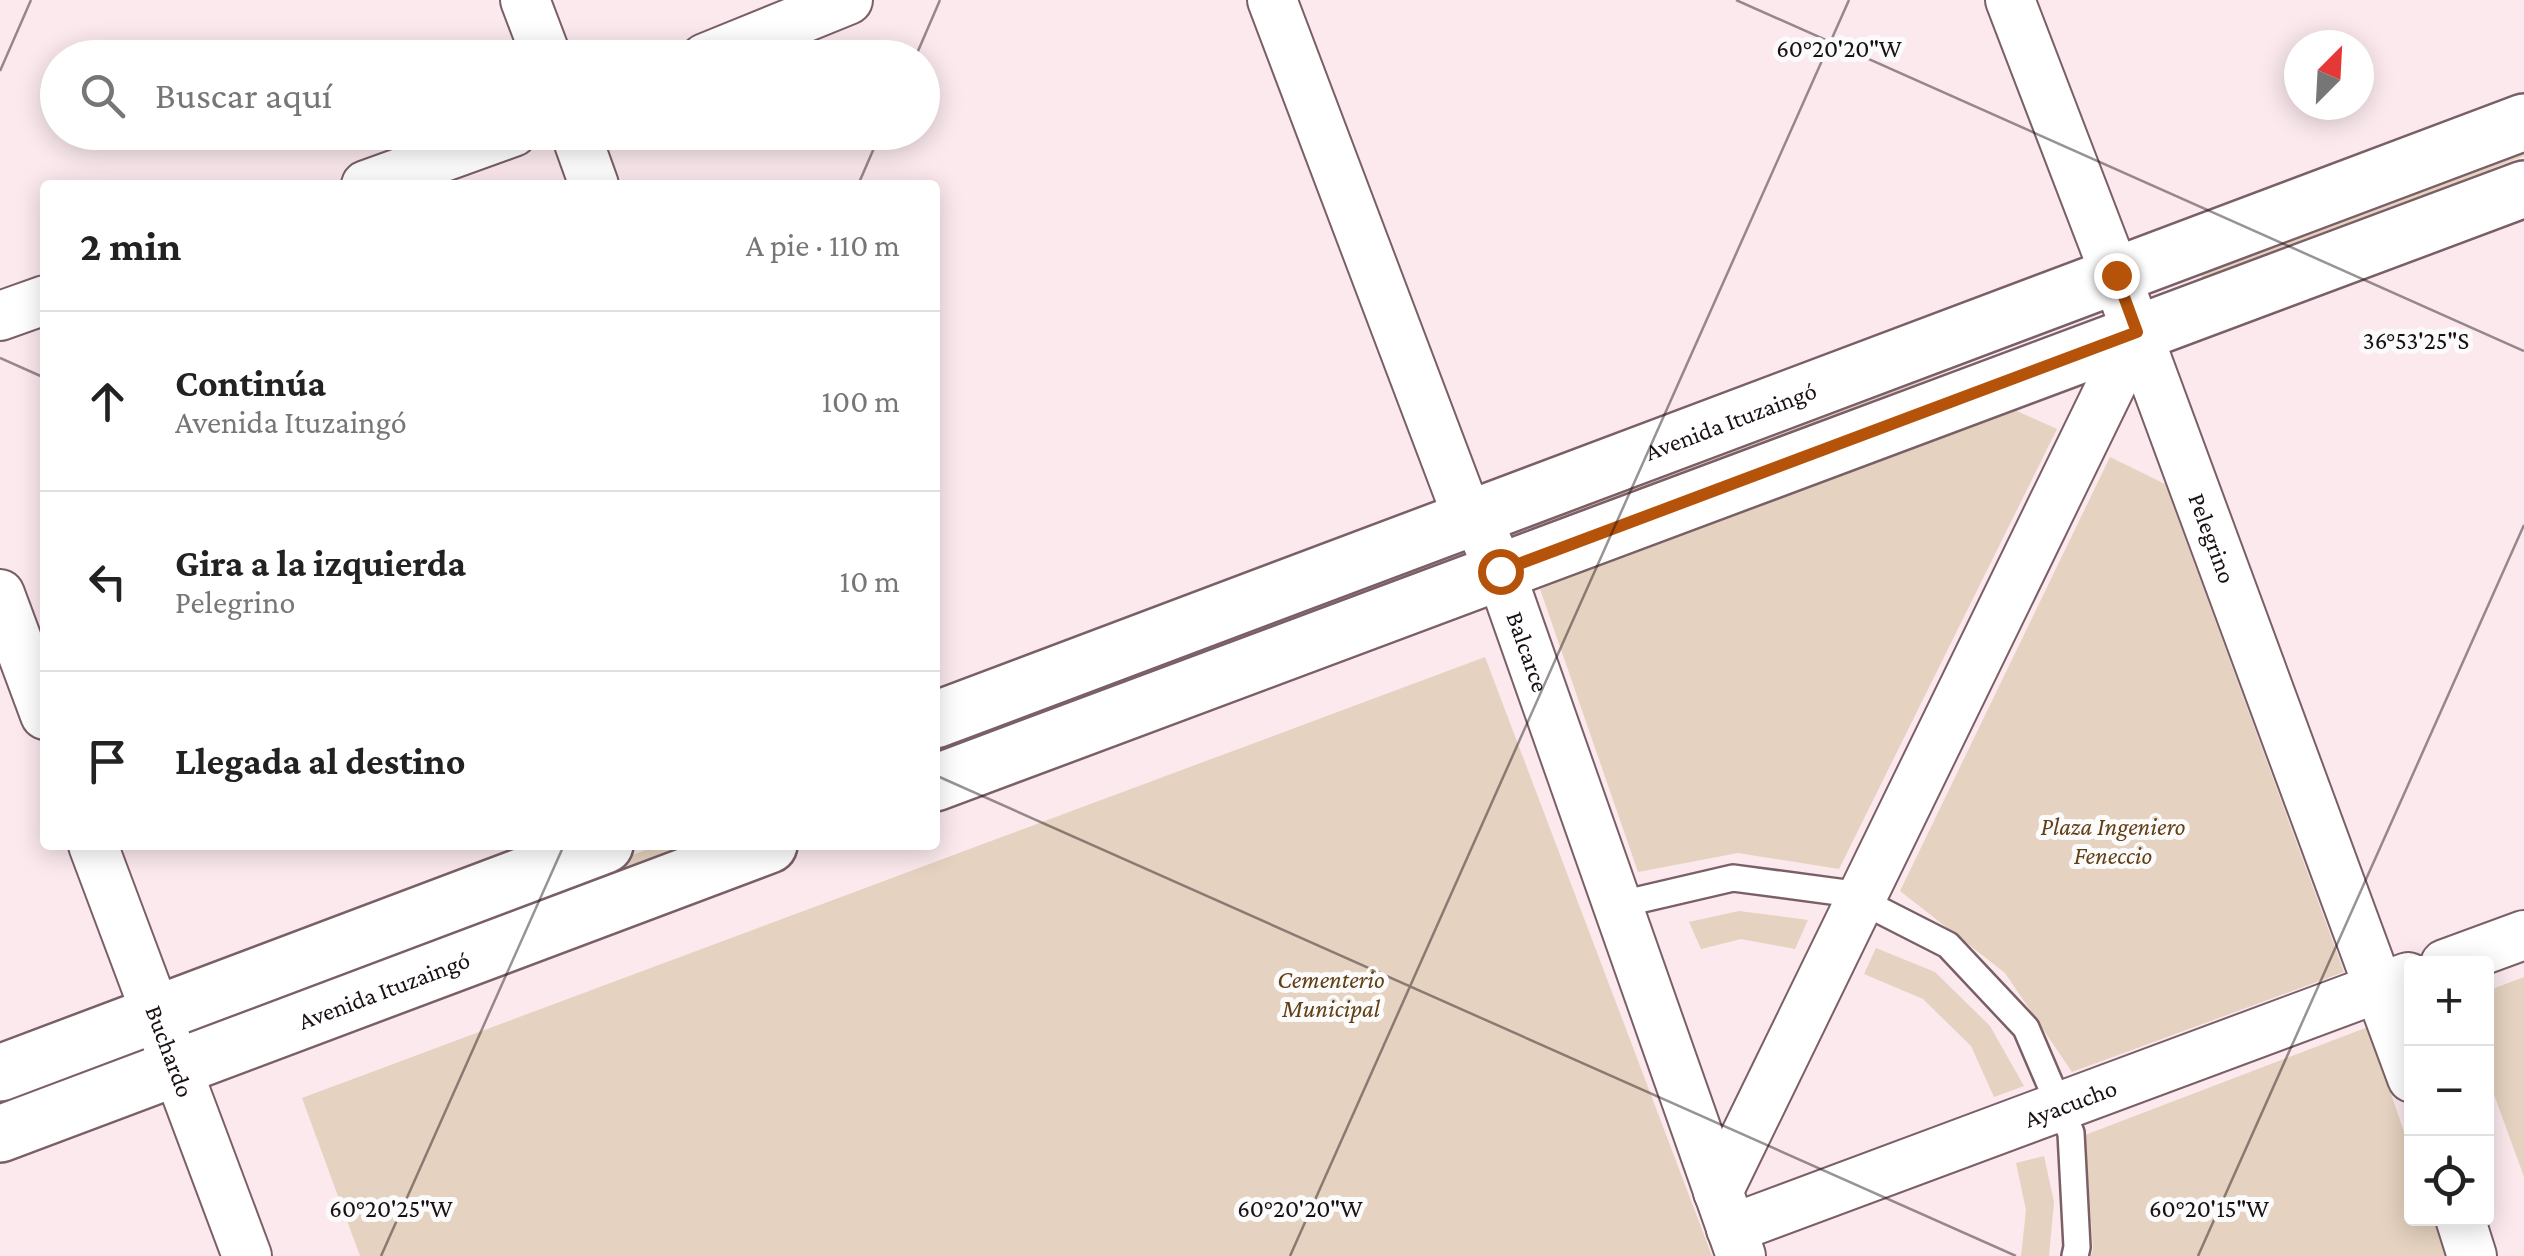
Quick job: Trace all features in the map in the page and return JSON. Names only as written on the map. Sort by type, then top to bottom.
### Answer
[{"type":"main road","name":"Avenida Ituzaingó","points":[[940,718],[2524,122]]},
{"type":"main road","points":[[940,781],[2524,189]]},
{"type":"main road","name":"Avenida Ituzaingó","points":[[0,1134],[166,1040],[594,850]]},
{"type":"main road","name":"Avenida Ituzaingó","points":[[0,1073],[166,1040],[754,850]]},
{"type":"street","points":[[526,0],[540,40]]},
{"type":"street","points":[[749,40],[848,0]]},
{"type":"street","name":"Balcarce","points":[[1272,0],[1468,518],[1484,535],[1500,571],[1730,1226]]},
{"type":"street","name":"Pelegrino","points":[[2010,0],[2137,332],[2396,981],[2407,1046]]},
{"type":"street","points":[[380,180],[463,150]]},
{"type":"street","points":[[581,150],[592,180]]},
{"type":"street","points":[[0,316],[40,302]]},
{"type":"street","points":[[1730,1226],[1860,900],[2137,332]]},
{"type":"street","points":[[0,594],[40,702]]},
{"type":"street","name":"Buchardo","points":[[95,850],[247,1256]]},
{"type":"street","points":[[2467,956],[2524,935]]},
{"type":"street","name":"Ayacucho","points":[[1730,1226],[2396,981]]},
{"type":"street","points":[[2463,1226],[2472,1256]]},
{"type":"lane","points":[[1617,905],[1732,878],[1846,893],[1948,945],[2026,1028],[2071,1133],[2078,1247],[2075,1256]]},
{"type":"green space","points":[[2524,141],[2524,156],[2204,282],[2198,269]]},
{"type":"green space","points":[[2061,312],[2066,325],[1533,534],[1528,522]]},
{"type":"green space","points":[[2006,406],[2057,429],[1839,869],[1738,853],[1638,872],[1540,589]]},
{"type":"green space","name":"Plaza Ingeniero Feneccio","points":[[2110,457],[2165,484],[2344,972],[2072,1072],[2005,973],[1900,891]]},
{"type":"green space","points":[[1420,559],[1426,572],[940,763],[940,748]]},
{"type":"green space","name":"Cementerio Municipal","points":[[1485,657],[1712,1256],[360,1256],[302,1098]]},
{"type":"green space","points":[[645,850],[683,850],[219,1033],[213,1020]]},
{"type":"green space","points":[[1739,911],[1808,920],[1795,949],[1741,939],[1701,949],[1689,922]]},
{"type":"green space","points":[[1876,948],[1935,972],[1990,1026],[2024,1086],[1994,1097],[1971,1046],[1923,999],[1864,974]]},
{"type":"green space","points":[[2524,977],[2524,1177],[2494,1094],[2494,988]]},
{"type":"green space","points":[[2368,1027],[2404,1132],[2404,1226],[2437,1226],[2448,1256],[2091,1256],[2085,1135]]},
{"type":"green space","points":[[2044,1156],[2054,1202],[2049,1256],[2021,1256],[2026,1210],[2016,1163]]},
{"type":"route","points":[[1500,571],[2137,332],[2116,275]]}]
